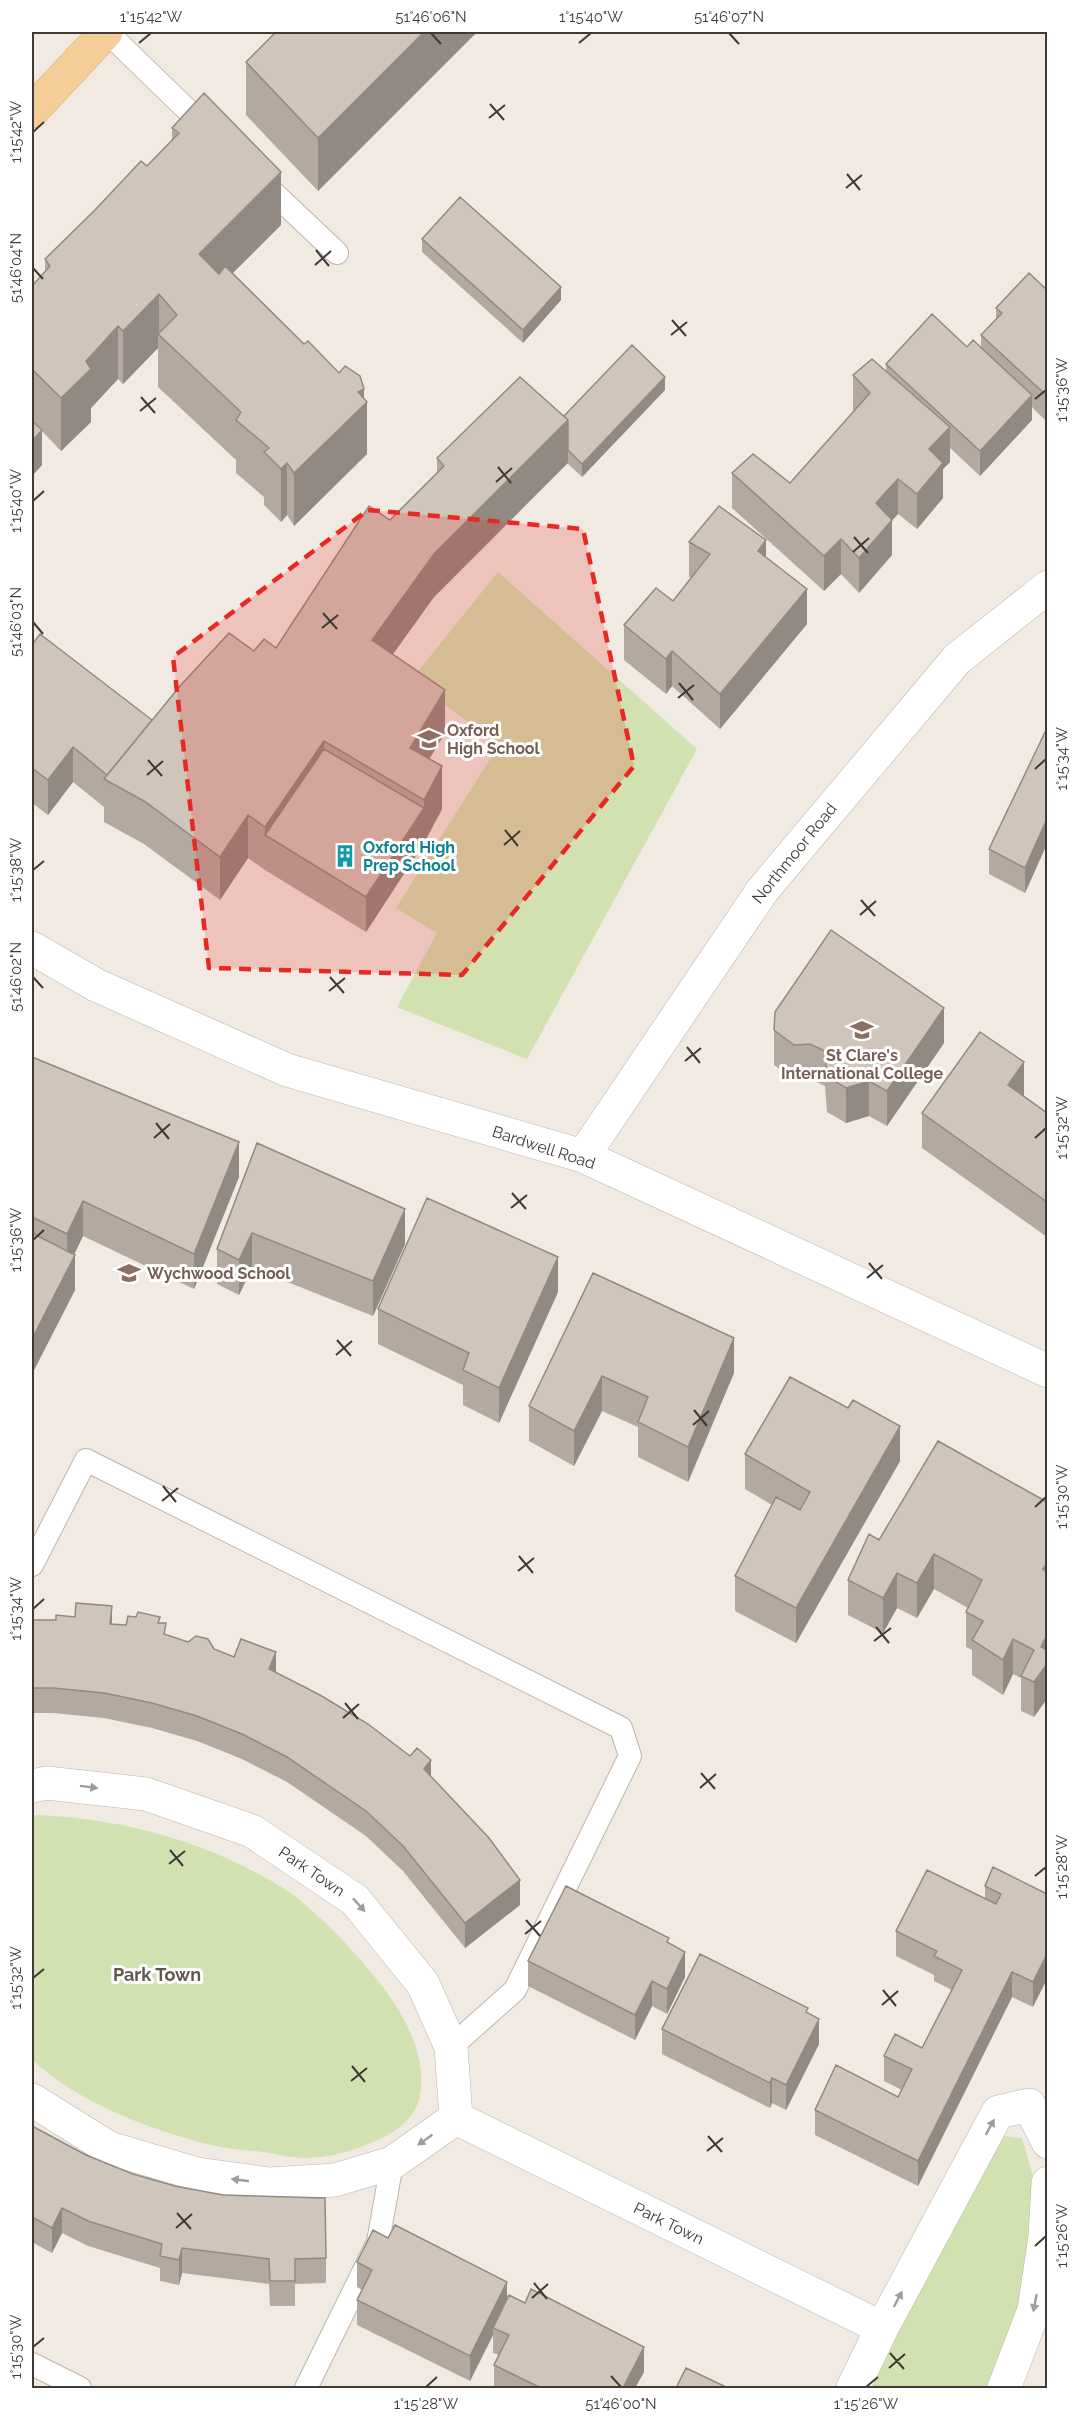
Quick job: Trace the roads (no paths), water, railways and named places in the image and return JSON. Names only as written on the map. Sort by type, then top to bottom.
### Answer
[{"type":"main road","points":[[32,111],[107,32]]},
{"type":"street","name":"Northmoor Road","points":[[583,1156],[762,891],[957,658],[1047,587]]},
{"type":"street","name":"Bardwell Road","points":[[32,948],[96,985],[287,1070],[583,1156],[1047,1371]]},
{"type":"street","name":"Park Town","points":[[32,1786],[47,1783],[146,1794],[252,1831],[355,1900],[423,1984],[451,2047],[456,2118],[882,2328]]},
{"type":"street","points":[[32,2100],[109,2148],[197,2174],[269,2184],[335,2180],[392,2163],[456,2118]]},
{"type":"street","points":[[853,2388],[882,2328],[998,2112],[1029,2105],[1047,2142]]},
{"type":"street","points":[[1004,2388],[1034,2310],[1045,2237],[1047,2183]]},
{"type":"lane","points":[[107,32],[225,146]]},
{"type":"lane","points":[[242,163],[337,253]]},
{"type":"lane","points":[[32,1565],[86,1460],[621,1728],[630,1756],[515,1990],[451,2047]]},
{"type":"lane","points":[[306,2388],[378,2242],[392,2163]]},
{"type":"lane","points":[[32,2364],[80,2388]]},
{"type":"place","name":"Oxford High School","points":[[429,739]]},
{"type":"place","name":"Oxford High Prep School","points":[[345,856]]},
{"type":"place","name":"St Clare's International College","points":[[862,1030]]},
{"type":"place","name":"Wychwood School","points":[[129,1273]]},
{"type":"district","name":"Park Town","points":[[157,1975]]}]
